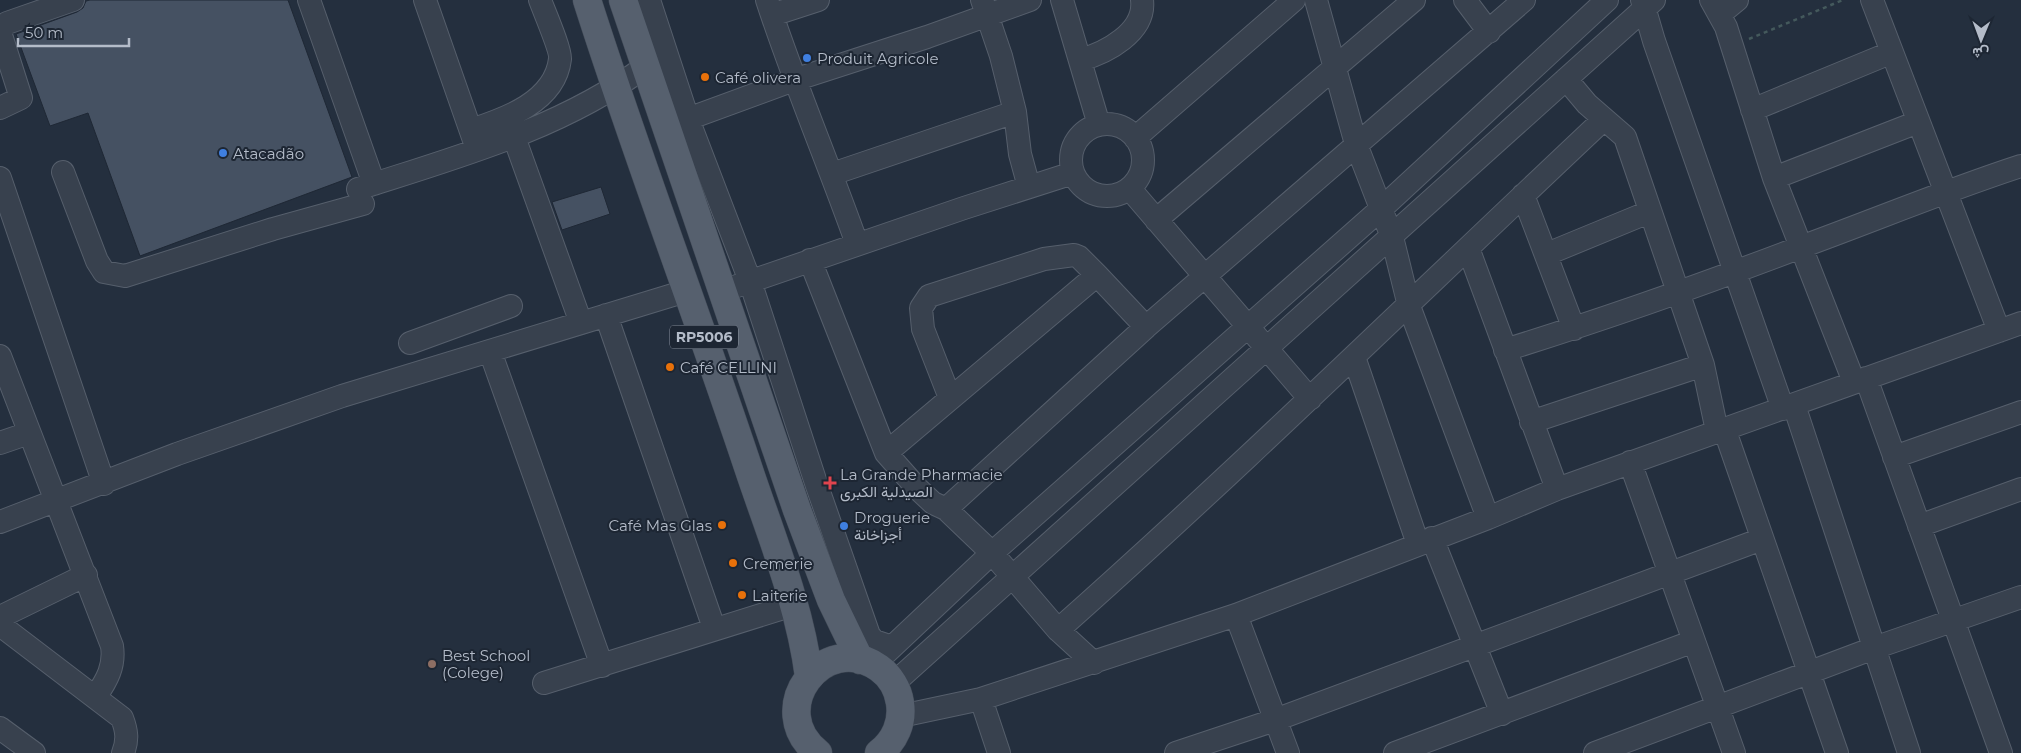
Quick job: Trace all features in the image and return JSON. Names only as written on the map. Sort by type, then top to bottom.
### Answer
[{"type":"main road","name":"RP5006","points":[[587,0],[615,89],[686,292],[711,354],[793,605],[803,638],[809,677]]},
{"type":"main road","name":"RP5006","points":[[623,0],[646,66],[678,123],[722,292],[828,591],[893,684],[899,697],[901,716]]},
{"type":"main road","points":[[818,753],[802,734],[796,715],[799,695],[809,677],[819,668],[835,660],[875,657]]},
{"type":"main road","points":[[882,752],[897,732],[901,716]]},
{"type":"street","points":[[0,108],[21,98],[0,31],[7,23],[73,0]]},
{"type":"street","points":[[309,0],[365,193]]},
{"type":"street","points":[[425,0],[474,139]]},
{"type":"street","points":[[63,172],[104,272],[125,276],[274,229],[365,193],[474,139],[495,122],[522,108],[543,94],[553,79],[560,58],[540,0]]},
{"type":"street","points":[[649,0],[678,123],[750,281],[814,477],[869,635],[874,641],[875,657]]},
{"type":"street","points":[[818,0],[769,7],[794,80],[832,174],[857,244]]},
{"type":"street","points":[[678,123],[985,8],[1030,0]]},
{"type":"street","points":[[1062,0],[1099,125]]},
{"type":"street","points":[[1080,60],[1098,56],[1127,34],[1142,14],[1142,0]]},
{"type":"street","points":[[1135,138],[1294,0]]},
{"type":"street","points":[[1316,0],[1356,144],[1392,237],[1409,306],[1488,518]]},
{"type":"street","points":[[1156,220],[1414,0]]},
{"type":"street","points":[[1465,0],[1489,32]]},
{"type":"street","points":[[946,509],[1146,327],[1524,0]]},
{"type":"street","points":[[875,657],[1382,208],[1607,0]]},
{"type":"street","points":[[1872,0],[1890,53],[1998,331]]},
{"type":"street","points":[[893,684],[1566,80],[1647,3],[1736,270],[1789,407],[1909,753]]},
{"type":"street","points":[[1723,5],[1732,46],[1774,178],[1801,248],[1894,457],[2001,753]]},
{"type":"street","points":[[985,8],[1015,112],[1020,154],[1029,187]]},
{"type":"street","points":[[1752,110],[1890,53]]},
{"type":"street","points":[[474,139],[514,137],[615,89],[646,66]]},
{"type":"street","points":[[1566,80],[1603,120],[1616,127],[1625,137],[1649,212],[1703,365],[1721,430],[1762,539],[1837,753]]},
{"type":"street","points":[[832,174],[1015,112]]},
{"type":"street","points":[[1058,630],[1141,556],[1310,399],[1603,120]]},
{"type":"street","points":[[1774,178],[1918,122]]},
{"type":"street","points":[[1099,125],[1115,125],[1135,138],[1140,145],[1143,160],[1140,176],[1130,189],[1115,196],[1099,196],[1084,189],[1073,173],[1070,160],[1074,145],[1084,132],[1099,125]]},
{"type":"street","points":[[514,137],[581,323]]},
{"type":"street","points":[[1505,350],[1574,329],[1801,248],[1945,191],[2021,166]]},
{"type":"street","points":[[722,292],[857,244],[1073,173]]},
{"type":"street","points":[[0,178],[104,484]]},
{"type":"street","points":[[1130,189],[1310,399]]},
{"type":"street","points":[[1523,195],[1574,329]]},
{"type":"street","points":[[1547,254],[1649,212]]},
{"type":"street","points":[[1468,248],[1557,489]]},
{"type":"street","points":[[950,398],[923,329],[921,308],[929,296],[1044,259],[1066,255],[1079,257],[1146,327]]},
{"type":"street","points":[[810,260],[886,453],[928,498],[946,509],[992,553],[1058,630],[1094,663]]},
{"type":"street","points":[[886,453],[1097,275]]},
{"type":"street","points":[[0,522],[104,484],[177,454],[342,396],[686,292]]},
{"type":"street","points":[[410,343],[511,306]]},
{"type":"street","points":[[606,315],[714,628]]},
{"type":"street","points":[[901,716],[981,700],[1236,615],[1488,518],[1557,489],[2021,323]]},
{"type":"street","points":[[490,351],[602,666]]},
{"type":"street","points":[[0,356],[112,646],[114,658],[110,671],[96,696]]},
{"type":"street","points":[[1354,357],[1425,541],[1474,644],[1502,714]]},
{"type":"street","points":[[1532,422],[1703,365]]},
{"type":"street","points":[[1894,457],[2021,412]]},
{"type":"street","points":[[0,442],[29,433]]},
{"type":"street","points":[[1630,462],[1734,753]]},
{"type":"street","points":[[1919,526],[2021,489]]},
{"type":"street","points":[[1176,753],[1275,720],[1474,644],[1762,539]]},
{"type":"street","points":[[0,617],[86,575]]},
{"type":"street","points":[[1606,751],[1874,648],[2021,597]]},
{"type":"street","points":[[544,683],[602,666],[714,628],[793,605]]},
{"type":"street","points":[[1236,615],[1288,753]]},
{"type":"street","points":[[0,624],[96,696],[122,718],[127,731],[127,744],[123,753]]},
{"type":"street","points":[[1395,753],[1694,640]]},
{"type":"street","points":[[981,700],[999,753]]},
{"type":"street","points":[[0,728],[30,752]]},
{"type":"path","points":[[1732,46],[1843,0]]},
{"type":"building","name":"Atacadão","points":[[288,0],[352,177],[140,256],[88,113],[50,126],[16,34],[77,12],[83,8],[86,1]]},
{"type":"building","points":[[601,187],[610,214],[562,230],[552,202]]},
{"type":"place","name":"Produit Agricole","points":[[807,58]]},
{"type":"place","name":"Café olivera","points":[[705,77]]},
{"type":"place","name":"Atacadão","points":[[223,153]]},
{"type":"place","name":"Café CELLINI","points":[[670,367]]},
{"type":"place","name":"La Grande Pharmacie الصيدلية الكبرى","points":[[830,483]]},
{"type":"place","name":"Café Mas Glas","points":[[722,525]]},
{"type":"place","name":"Droguerie أجزاخانة","points":[[844,526]]},
{"type":"place","name":"Cremerie","points":[[733,563]]},
{"type":"place","name":"Laiterie","points":[[742,595]]},
{"type":"place","name":"Best School (Colege)","points":[[432,664]]}]
